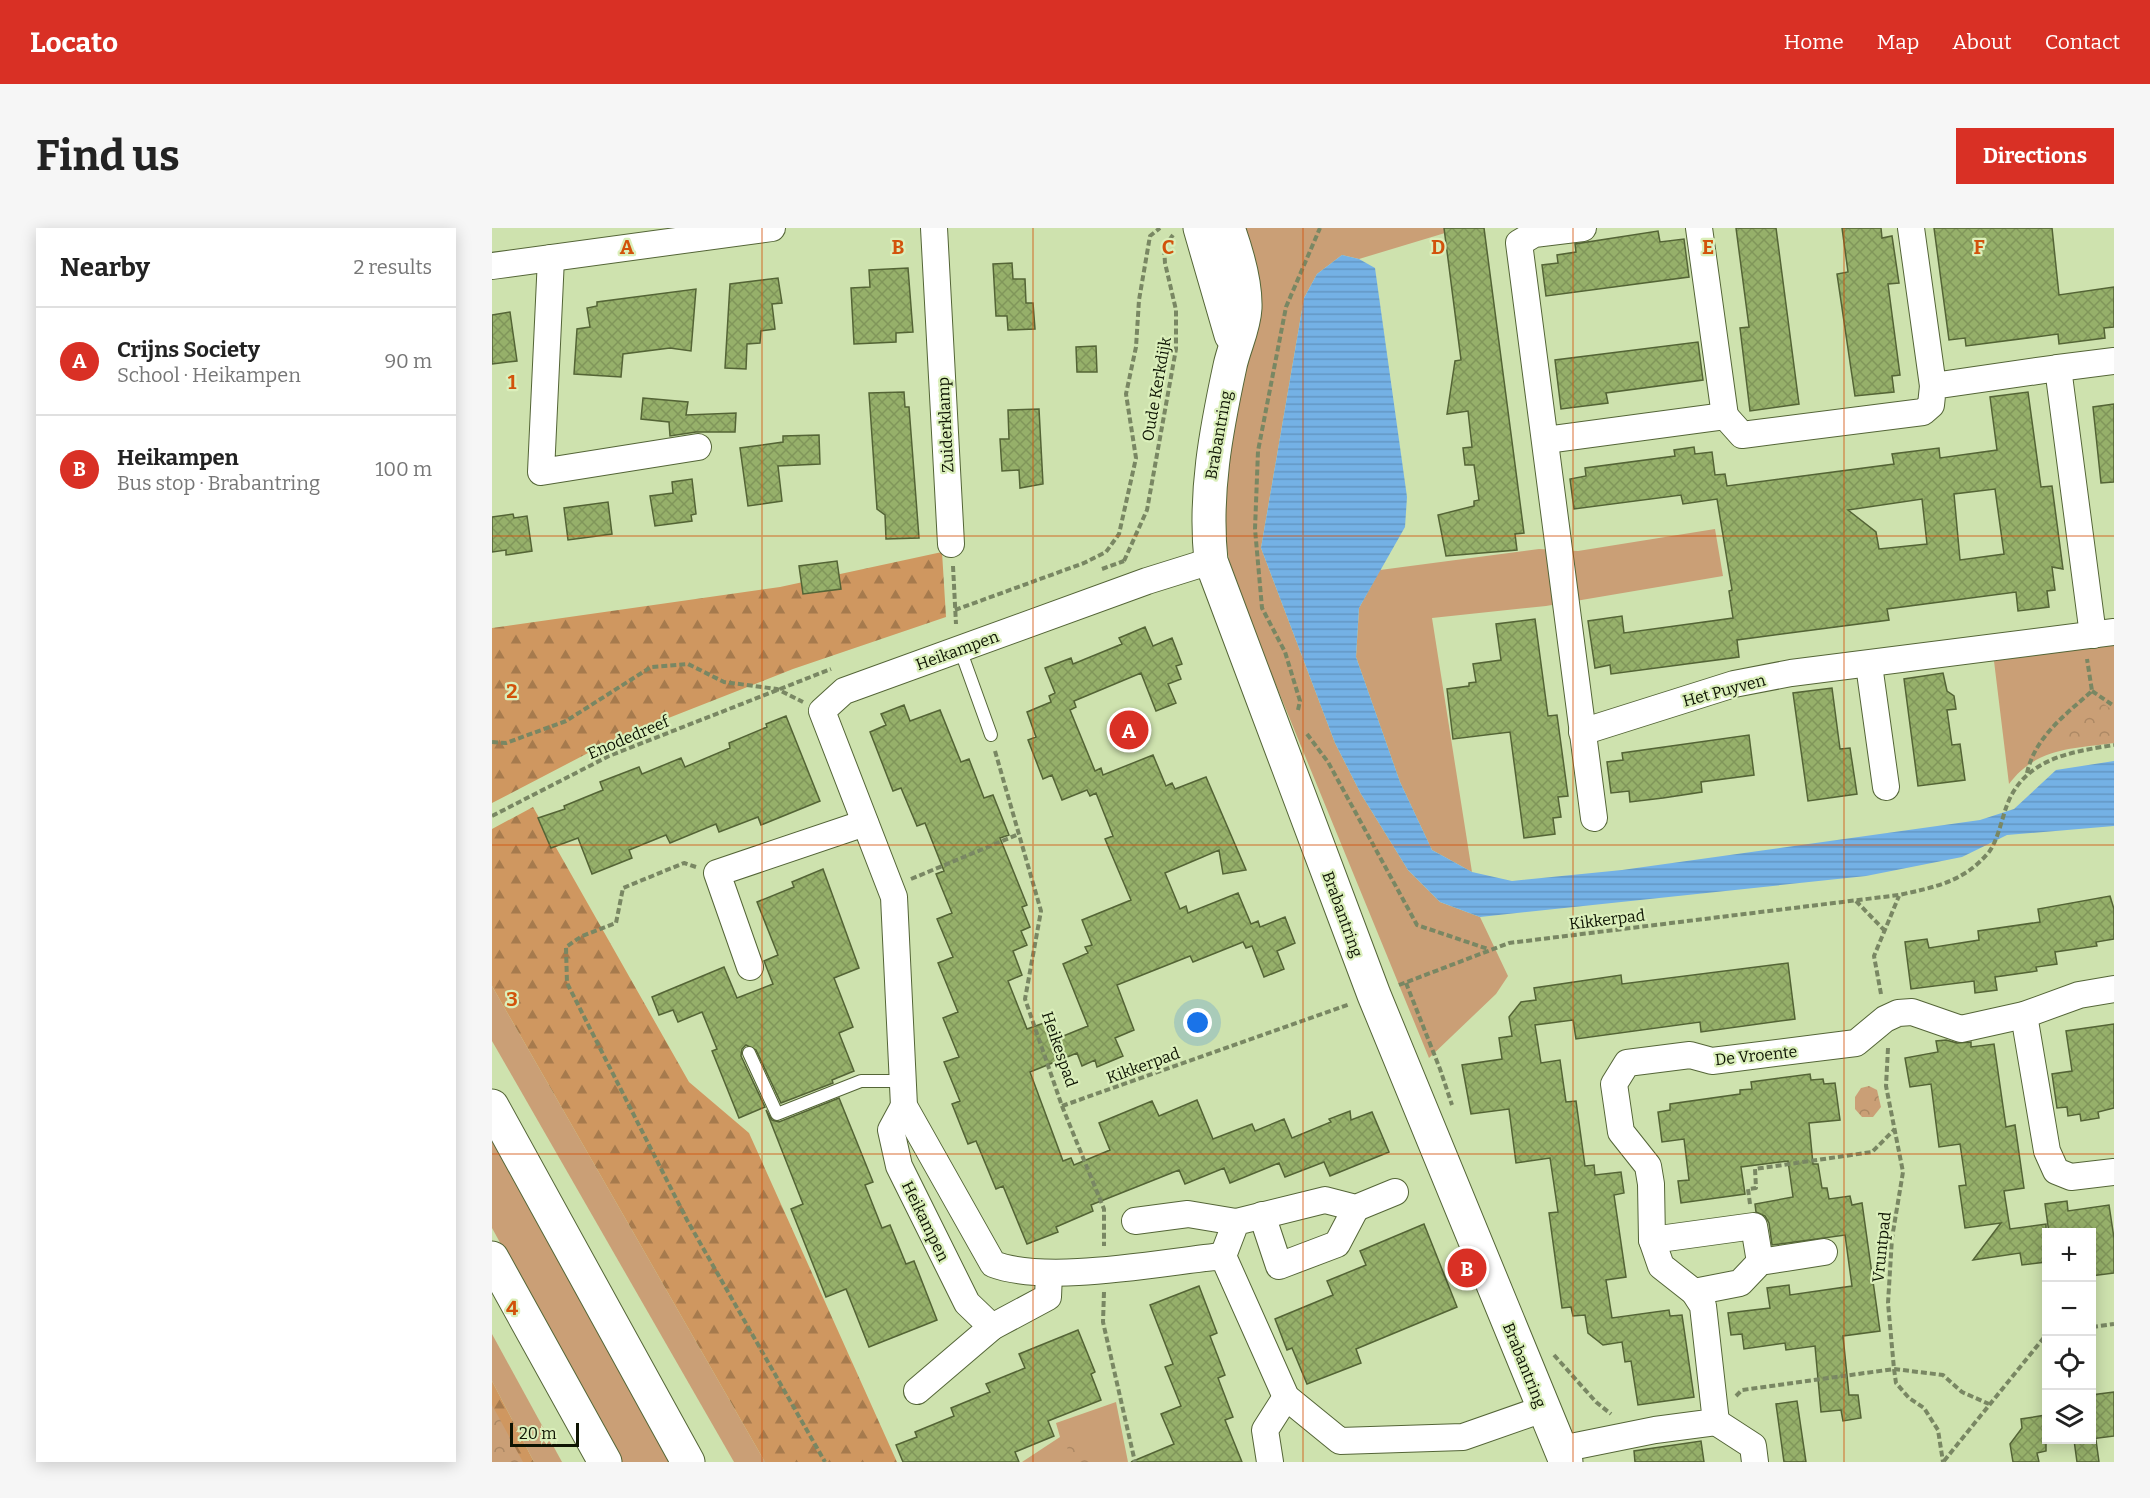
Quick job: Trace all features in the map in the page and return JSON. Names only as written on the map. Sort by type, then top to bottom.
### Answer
[{"type":"main road","name":"Brabantring","points":[[1228,228],[1243,280],[1245,310],[1233,349],[1208,491],[1207,524],[1211,561],[1374,995],[1563,1456]]},
{"type":"main road","name":"Brabantring","points":[[1189,230],[1221,294],[1233,349]]},
{"type":"main road","points":[[492,1106],[688,1462]]},
{"type":"main road","points":[[492,1258],[605,1462]]},
{"type":"street","points":[[492,266],[772,228]]},
{"type":"street","name":"Zuiderklamp","points":[[934,228],[951,544]]},
{"type":"street","points":[[1583,228],[1534,234],[1519,243],[1594,818]]},
{"type":"street","points":[[1699,228],[1725,416],[1742,435],[1923,412],[1931,405],[1933,386],[1911,228]]},
{"type":"street","points":[[551,258],[541,472],[699,447]]},
{"type":"street","points":[[1933,386],[2114,361]]},
{"type":"street","points":[[2058,368],[2103,634]]},
{"type":"street","points":[[1546,440],[1725,416]]},
{"type":"street","name":"Heikampen","points":[[992,1327],[967,1303],[899,1166],[891,1130],[903,1094],[894,897],[822,711],[844,692],[1147,580],[1211,561]]},
{"type":"street","name":"Het Puyven","points":[[1582,732],[1734,684],[1791,673],[2103,634]]},
{"type":"street","points":[[1869,665],[1886,787]]},
{"type":"street","points":[[750,967],[717,873],[865,823]]},
{"type":"street","name":"De Vroente","points":[[1694,1292],[1661,1266],[1652,1240],[1652,1184],[1648,1166],[1621,1132],[1614,1084],[1627,1063],[1690,1055],[1712,1061],[1856,1043],[1885,1019],[1898,1013],[1912,1012],[1961,1029],[2024,1015],[2079,995],[2114,989]]},
{"type":"street","points":[[2024,1015],[2047,1151],[2056,1172],[2071,1177],[2114,1173]]},
{"type":"street","name":"Heikampen","points":[[903,1094],[993,1264],[1011,1270],[1049,1273],[1223,1256]]},
{"type":"street","points":[[1262,1215],[1279,1266],[1337,1244],[1356,1209],[1395,1192]]},
{"type":"street","points":[[1135,1221],[1188,1214],[1236,1222],[1325,1200],[1356,1209]]},
{"type":"street","points":[[1236,1222],[1223,1256],[1286,1397],[1339,1452],[1463,1437],[1543,1409]]},
{"type":"street","points":[[1652,1240],[1754,1226],[1760,1262]]},
{"type":"street","points":[[1716,1422],[1703,1306],[1694,1292],[1740,1283],[1760,1262],[1824,1252]]},
{"type":"street","points":[[917,1391],[992,1327],[1048,1297],[1049,1273]]},
{"type":"street","points":[[1270,1462],[1265,1430],[1286,1397]]},
{"type":"street","points":[[1563,1456],[1655,1430],[1716,1422],[1753,1446],[1755,1462]]},
{"type":"lane","points":[[960,649],[991,735]]},
{"type":"lane","points":[[750,1053],[777,1114],[861,1081],[903,1094]]},
{"type":"path","points":[[955,610],[1084,563],[1106,552],[1119,534],[1136,458],[1126,394],[1136,347],[1139,300],[1150,236],[1160,228]]},
{"type":"path","points":[[1296,720],[1300,701],[1286,652],[1263,608],[1255,528],[1258,451],[1286,307],[1320,228]]},
{"type":"path","name":"Oude Kerkdijk","points":[[1124,561],[1147,510],[1176,349],[1176,310],[1165,263],[1164,247],[1167,241],[1189,230]]},
{"type":"path","points":[[951,544],[956,623]]},
{"type":"path","points":[[2103,634],[2086,651],[2092,691],[2114,706]]},
{"type":"path","name":"Enodedreef","points":[[492,742],[506,743],[566,721],[651,667],[688,664],[724,682],[777,689],[609,756],[492,816]]},
{"type":"path","points":[[2027,774],[2031,755],[2049,730],[2092,691]]},
{"type":"path","points":[[1302,728],[1328,762],[1418,925],[1490,949]]},
{"type":"path","name":"Heikespad","points":[[991,735],[1041,911],[1025,999],[1062,1106],[1104,1209],[1103,1322],[1135,1462]]},
{"type":"path","name":"Kikkerpad","points":[[1062,1106],[1374,995],[1509,943],[1899,896],[1952,883],[1989,851],[2011,795],[2027,774],[2050,759],[2070,752],[2114,745]]},
{"type":"path","points":[[890,888],[1019,834]]},
{"type":"path","points":[[717,873],[684,863],[623,888],[616,923],[582,936],[566,947],[567,983],[687,1220],[825,1462]]},
{"type":"path","name":"Vruntpad","points":[[1899,896],[1874,956],[1888,1026],[1886,1086],[1903,1172],[1892,1238],[1888,1303],[1896,1383],[1909,1398],[1924,1408],[1938,1431],[1943,1462]]},
{"type":"path","points":[[1856,901],[1885,930]]},
{"type":"path","points":[[1406,983],[1440,1069],[1454,1114]]},
{"type":"path","points":[[1754,1226],[1748,1189],[1756,1188],[1755,1169],[1872,1152],[1895,1129]]},
{"type":"path","points":[[2096,1326],[2114,1324]]},
{"type":"path","name":"Vruntpad","points":[[1943,1462],[2045,1336]]},
{"type":"path","points":[[1550,1351],[1608,1413],[1655,1430]]},
{"type":"path","points":[[1716,1422],[1742,1390],[1894,1369],[1943,1376],[1962,1392],[1989,1404]]},
{"type":"green space","points":[[1236,228],[1444,228],[1445,233],[1359,259],[1342,255],[1317,274],[1304,298],[1261,548],[1335,743],[1361,794],[1408,870],[1440,902],[1480,917],[1508,976],[1496,994],[1429,1058],[1232,578],[1222,518]]},
{"type":"green space","points":[[1715,529],[1723,576],[1546,606],[1432,618],[1472,872],[1432,850],[1400,782],[1356,657],[1359,608],[1380,570],[1539,549],[1578,551]]},
{"type":"green space","points":[[942,552],[946,617],[793,669],[615,739],[492,803],[492,628],[780,587]]},
{"type":"green space","points":[[2114,644],[2114,743],[2070,749],[2043,756],[2020,772],[2009,784],[1994,661]]},
{"type":"green space","points":[[2093,697],[2114,711],[2114,735],[2042,745]]},
{"type":"green space","points":[[533,807],[689,1082],[749,1133],[897,1462],[765,1462],[492,986],[492,829]]},
{"type":"green space","points":[[492,986],[765,1462],[734,1462],[492,1041]]},
{"type":"green space","points":[[1869,1086],[1877,1090],[1881,1107],[1873,1117],[1862,1117],[1855,1109],[1855,1097],[1861,1088]]},
{"type":"green space","points":[[492,1134],[675,1462],[621,1462],[492,1228]]},
{"type":"green space","points":[[492,1334],[562,1462],[534,1462],[492,1381]]},
{"type":"green space","points":[[492,1381],[534,1462],[492,1462]]},
{"type":"green space","points":[[1116,1402],[1128,1462],[1022,1462],[1060,1437],[1056,1423]]},
{"type":"green space","points":[[492,1405],[523,1462],[492,1462]]},
{"type":"green space","points":[[1068,1441],[1086,1444],[1093,1462],[1066,1462]]},
{"type":"water","points":[[1342,255],[1359,259],[1375,268],[1407,497],[1405,527],[1359,608],[1356,657],[1400,782],[1432,850],[1472,872],[1512,881],[1622,870],[1980,820],[2014,809],[2056,770],[2114,761],[2114,826],[2007,835],[1962,857],[1866,876],[1480,917],[1440,902],[1408,870],[1361,794],[1335,743],[1261,548],[1304,298],[1317,274]]},
{"type":"building","points":[[1444,228],[1484,228],[1524,533],[1515,534],[1517,550],[1446,556],[1438,515],[1474,506],[1474,501],[1479,500],[1474,465],[1465,465],[1463,448],[1472,447],[1468,411],[1447,414],[1455,361],[1461,360]]},
{"type":"building","points":[[1736,228],[1776,228],[1799,404],[1750,411],[1740,328],[1749,327]]},
{"type":"building","points":[[1842,228],[1881,228],[1882,238],[1892,236],[1899,283],[1888,284],[1900,375],[1892,376],[1894,392],[1855,396],[1837,274],[1848,272]]},
{"type":"building","points":[[1934,228],[2052,228],[2059,295],[2114,287],[2114,327],[2104,328],[2105,338],[2059,344],[2058,334],[1966,346],[1965,338],[1949,340]]},
{"type":"building","points":[[1658,231],[1660,242],[1684,239],[1689,277],[1546,296],[1542,265],[1558,263],[1557,255],[1576,252],[1575,244]]},
{"type":"building","points":[[1012,263],[1013,279],[1025,279],[1026,303],[1033,303],[1035,329],[1008,330],[1007,316],[996,316],[993,264]]},
{"type":"building","points":[[908,268],[913,332],[896,333],[896,342],[854,344],[851,288],[870,287],[869,270]]},
{"type":"building","points":[[778,278],[782,303],[772,304],[775,329],[761,331],[760,343],[747,344],[746,369],[725,368],[730,284]]},
{"type":"building","points":[[696,289],[691,351],[670,348],[623,354],[621,377],[574,374],[577,329],[590,327],[587,308],[597,306],[597,302]]},
{"type":"building","points":[[510,312],[517,361],[492,364],[492,315]]},
{"type":"building","points":[[1698,342],[1703,380],[1606,393],[1608,403],[1561,409],[1555,360]]},
{"type":"building","points":[[1096,346],[1097,372],[1077,372],[1076,347]]},
{"type":"building","points":[[904,392],[905,407],[909,407],[919,538],[886,539],[885,515],[877,509],[869,393]]},
{"type":"building","points":[[2028,392],[2041,487],[2052,486],[2063,569],[2052,567],[2055,590],[2047,591],[2049,607],[2018,611],[2016,592],[1887,609],[1889,620],[1737,640],[1739,657],[1611,674],[1610,665],[1595,668],[1588,621],[1622,616],[1624,633],[1733,618],[1729,591],[1732,590],[1717,499],[1683,504],[1681,495],[1574,509],[1570,479],[1586,476],[1585,468],[1675,456],[1674,450],[1694,447],[1695,454],[1712,452],[1715,475],[1725,474],[1727,486],[1894,464],[1892,454],[1939,448],[1940,458],[1997,450],[1990,397]],"holes":[[[1995,489],[2004,554],[1960,560],[1954,494]],[[1922,499],[1927,544],[1879,549],[1876,532],[1848,510]]]},
{"type":"building","points":[[643,398],[688,402],[686,415],[736,413],[735,432],[696,432],[670,436],[669,422],[641,419]]},
{"type":"building","points":[[2114,404],[2114,482],[2101,483],[2093,407]]},
{"type":"building","points":[[1039,409],[1043,484],[1020,488],[1019,470],[1002,471],[1000,439],[1009,439],[1008,410]]},
{"type":"building","points":[[819,435],[820,464],[778,466],[782,501],[748,506],[740,448],[783,442],[783,436]]},
{"type":"building","points":[[692,479],[696,514],[691,515],[692,521],[655,526],[650,496],[673,493],[672,482]]},
{"type":"building","points":[[608,502],[612,534],[568,540],[564,508]]},
{"type":"building","points":[[513,514],[514,518],[527,516],[532,551],[506,555],[506,550],[492,552],[492,517]]},
{"type":"building","points":[[837,561],[841,589],[803,594],[799,566]]},
{"type":"building","points":[[1535,619],[1548,716],[1557,715],[1568,796],[1558,797],[1561,817],[1553,818],[1555,834],[1524,838],[1510,732],[1453,739],[1447,689],[1469,686],[1469,683],[1476,682],[1473,664],[1501,660],[1496,624]]},
{"type":"building","points":[[1145,627],[1153,646],[1172,638],[1182,664],[1176,666],[1181,679],[1168,684],[1176,703],[1156,711],[1141,673],[1074,701],[1076,707],[1070,710],[1095,771],[1101,768],[1103,775],[1153,755],[1166,786],[1172,783],[1175,789],[1206,777],[1246,870],[1223,874],[1219,850],[1165,873],[1180,909],[1186,906],[1188,913],[1238,893],[1251,924],[1258,921],[1260,927],[1285,917],[1295,943],[1277,951],[1284,969],[1264,977],[1252,946],[1246,948],[1243,942],[1193,962],[1190,956],[1117,985],[1134,1030],[1115,1038],[1123,1056],[1097,1067],[1095,1060],[1082,1066],[1077,1053],[1030,1072],[1063,1161],[1071,1158],[1074,1165],[1110,1150],[1099,1123],[1152,1101],[1159,1116],[1197,1100],[1213,1139],[1252,1124],[1255,1131],[1284,1119],[1292,1138],[1331,1122],[1329,1119],[1350,1111],[1351,1120],[1372,1112],[1389,1152],[1330,1176],[1324,1162],[1285,1177],[1279,1163],[1230,1183],[1224,1168],[1185,1184],[1179,1170],[1091,1205],[1093,1211],[1056,1227],[1058,1232],[1027,1244],[1003,1186],[996,1189],[976,1141],[968,1144],[952,1104],[960,1101],[944,1062],[959,1057],[943,1018],[958,1012],[938,963],[953,957],[937,919],[952,913],[936,874],[944,871],[925,823],[917,826],[901,788],[893,791],[870,732],[886,725],[881,714],[904,705],[910,721],[940,710],[961,762],[969,759],[984,798],[993,795],[1009,835],[1000,838],[1027,905],[1022,907],[1030,927],[1021,931],[1027,945],[1013,951],[1022,975],[1008,981],[1027,1029],[1044,1023],[1051,1041],[1088,1026],[1063,964],[1088,953],[1085,947],[1092,945],[1082,920],[1131,900],[1105,839],[1113,836],[1096,793],[1090,796],[1087,790],[1062,800],[1052,775],[1043,779],[1028,740],[1036,737],[1027,712],[1051,702],[1049,696],[1055,693],[1045,668],[1071,658],[1073,664],[1122,644],[1119,638]]},
{"type":"building","points":[[1943,673],[1947,691],[1954,696],[1956,709],[1947,710],[1952,745],[1960,744],[1965,780],[1918,786],[1904,679]]},
{"type":"building","points":[[1832,688],[1840,749],[1850,748],[1857,794],[1808,801],[1793,693]]},
{"type":"building","points":[[786,716],[820,801],[761,825],[758,817],[719,832],[716,824],[670,843],[666,835],[629,850],[632,858],[592,874],[578,838],[551,848],[538,818],[565,809],[564,806],[603,790],[600,782],[639,767],[642,774],[681,758],[685,767],[730,748],[729,743],[767,727],[766,724]]},
{"type":"building","points":[[1749,735],[1754,775],[1701,782],[1702,792],[1663,798],[1630,802],[1629,791],[1611,793],[1607,762],[1623,760],[1622,753]]},
{"type":"building","points":[[823,869],[859,968],[834,978],[853,1027],[839,1033],[854,1071],[832,1080],[833,1083],[781,1103],[756,1050],[746,1045],[742,1049],[741,1056],[765,1107],[739,1118],[712,1051],[717,1049],[702,1012],[678,1022],[673,1010],[659,1015],[652,997],[724,967],[737,998],[773,984],[764,961],[778,955],[757,902],[794,887],[792,882]]},
{"type":"building","points":[[2110,896],[2114,909],[2114,939],[2096,942],[2097,946],[2055,952],[2057,964],[2036,967],[2037,971],[1995,977],[1997,990],[1975,993],[1974,981],[1911,989],[1905,942],[1927,939],[1929,948],[1979,940],[1978,931],[2040,922],[2038,909]]},
{"type":"building","points":[[1788,963],[1795,1019],[1701,1032],[1700,1022],[1576,1039],[1573,1020],[1535,1025],[1541,1063],[1560,1060],[1566,1102],[1576,1101],[1585,1166],[1594,1165],[1595,1175],[1621,1172],[1624,1193],[1614,1195],[1626,1277],[1606,1280],[1612,1318],[1669,1310],[1670,1316],[1682,1315],[1694,1397],[1638,1405],[1631,1361],[1625,1362],[1622,1342],[1603,1345],[1588,1333],[1585,1315],[1573,1316],[1571,1307],[1562,1308],[1549,1213],[1558,1212],[1550,1158],[1516,1163],[1509,1109],[1471,1114],[1462,1065],[1502,1059],[1499,1038],[1512,1036],[1509,1017],[1521,1002],[1536,1000],[1534,988],[1621,975],[1622,984]]},
{"type":"building","points":[[2114,1024],[2114,1108],[2098,1112],[2099,1118],[2081,1121],[2080,1114],[2068,1116],[2067,1107],[2057,1108],[2052,1074],[2072,1071],[2066,1031]]},
{"type":"building","points":[[1936,1041],[1971,1042],[1971,1047],[1994,1044],[2006,1127],[2015,1125],[2024,1188],[2004,1191],[2010,1229],[2046,1224],[2046,1228],[2042,1228],[2042,1262],[2022,1265],[2020,1253],[1973,1260],[2001,1223],[1965,1228],[1959,1186],[1966,1185],[1960,1144],[1939,1147],[1931,1084],[1910,1087],[1905,1058],[1938,1052]]},
{"type":"building","points":[[1810,1074],[1811,1080],[1823,1079],[1824,1084],[1835,1083],[1840,1120],[1809,1123],[1813,1164],[1818,1164],[1822,1188],[1827,1188],[1829,1199],[1850,1196],[1852,1205],[1862,1203],[1880,1331],[1843,1336],[1849,1395],[1858,1395],[1861,1418],[1843,1421],[1841,1410],[1821,1412],[1815,1346],[1786,1350],[1785,1343],[1744,1349],[1742,1334],[1731,1335],[1728,1313],[1770,1308],[1767,1288],[1789,1285],[1790,1295],[1852,1286],[1845,1235],[1772,1245],[1769,1223],[1765,1216],[1756,1212],[1755,1204],[1793,1197],[1788,1161],[1741,1167],[1745,1194],[1681,1203],[1678,1181],[1689,1180],[1684,1139],[1662,1142],[1658,1112],[1670,1110],[1670,1104],[1740,1094],[1740,1090],[1752,1089],[1751,1082]]},
{"type":"building","points":[[839,1098],[873,1182],[865,1185],[882,1228],[890,1225],[906,1264],[914,1261],[937,1320],[869,1347],[846,1289],[826,1297],[791,1209],[803,1204],[766,1110],[772,1120],[779,1122]]},
{"type":"building","points":[[2067,1201],[2068,1211],[2109,1205],[2114,1238],[2114,1273],[2096,1275],[2096,1228],[2048,1228],[2045,1204]]},
{"type":"building","points":[[1424,1224],[1457,1307],[1356,1349],[1361,1363],[1307,1384],[1292,1348],[1287,1350],[1275,1319],[1333,1295],[1327,1281],[1366,1265],[1360,1251]]},
{"type":"building","points":[[1199,1286],[1217,1333],[1210,1336],[1225,1375],[1218,1378],[1233,1417],[1225,1420],[1242,1462],[1131,1462],[1174,1444],[1161,1414],[1181,1406],[1165,1367],[1173,1364],[1150,1305]]},
{"type":"building","points":[[1078,1330],[1095,1372],[1091,1374],[1101,1400],[1048,1421],[1054,1436],[1015,1452],[1019,1462],[903,1462],[896,1445],[917,1437],[915,1432],[954,1416],[951,1408],[990,1392],[986,1384],[1025,1368],[1019,1354]]},
{"type":"building","points":[[2114,1392],[2114,1436],[2096,1438],[2096,1394]]},
{"type":"building","points":[[1797,1401],[1806,1462],[1784,1462],[1776,1404]]},
{"type":"building","points":[[2042,1416],[2042,1444],[2046,1444],[2046,1451],[2037,1453],[2039,1462],[2013,1462],[2010,1444],[2022,1428],[2021,1419]]},
{"type":"building","points":[[2096,1440],[2099,1462],[2077,1462],[2075,1444],[2096,1444]]},
{"type":"building","points":[[1701,1441],[1704,1462],[1635,1462],[1634,1451]]},
{"type":"place","name":"Crijns Society","points":[[1129,730]]},
{"type":"place","name":"Heikampen","points":[[1467,1268]]}]
